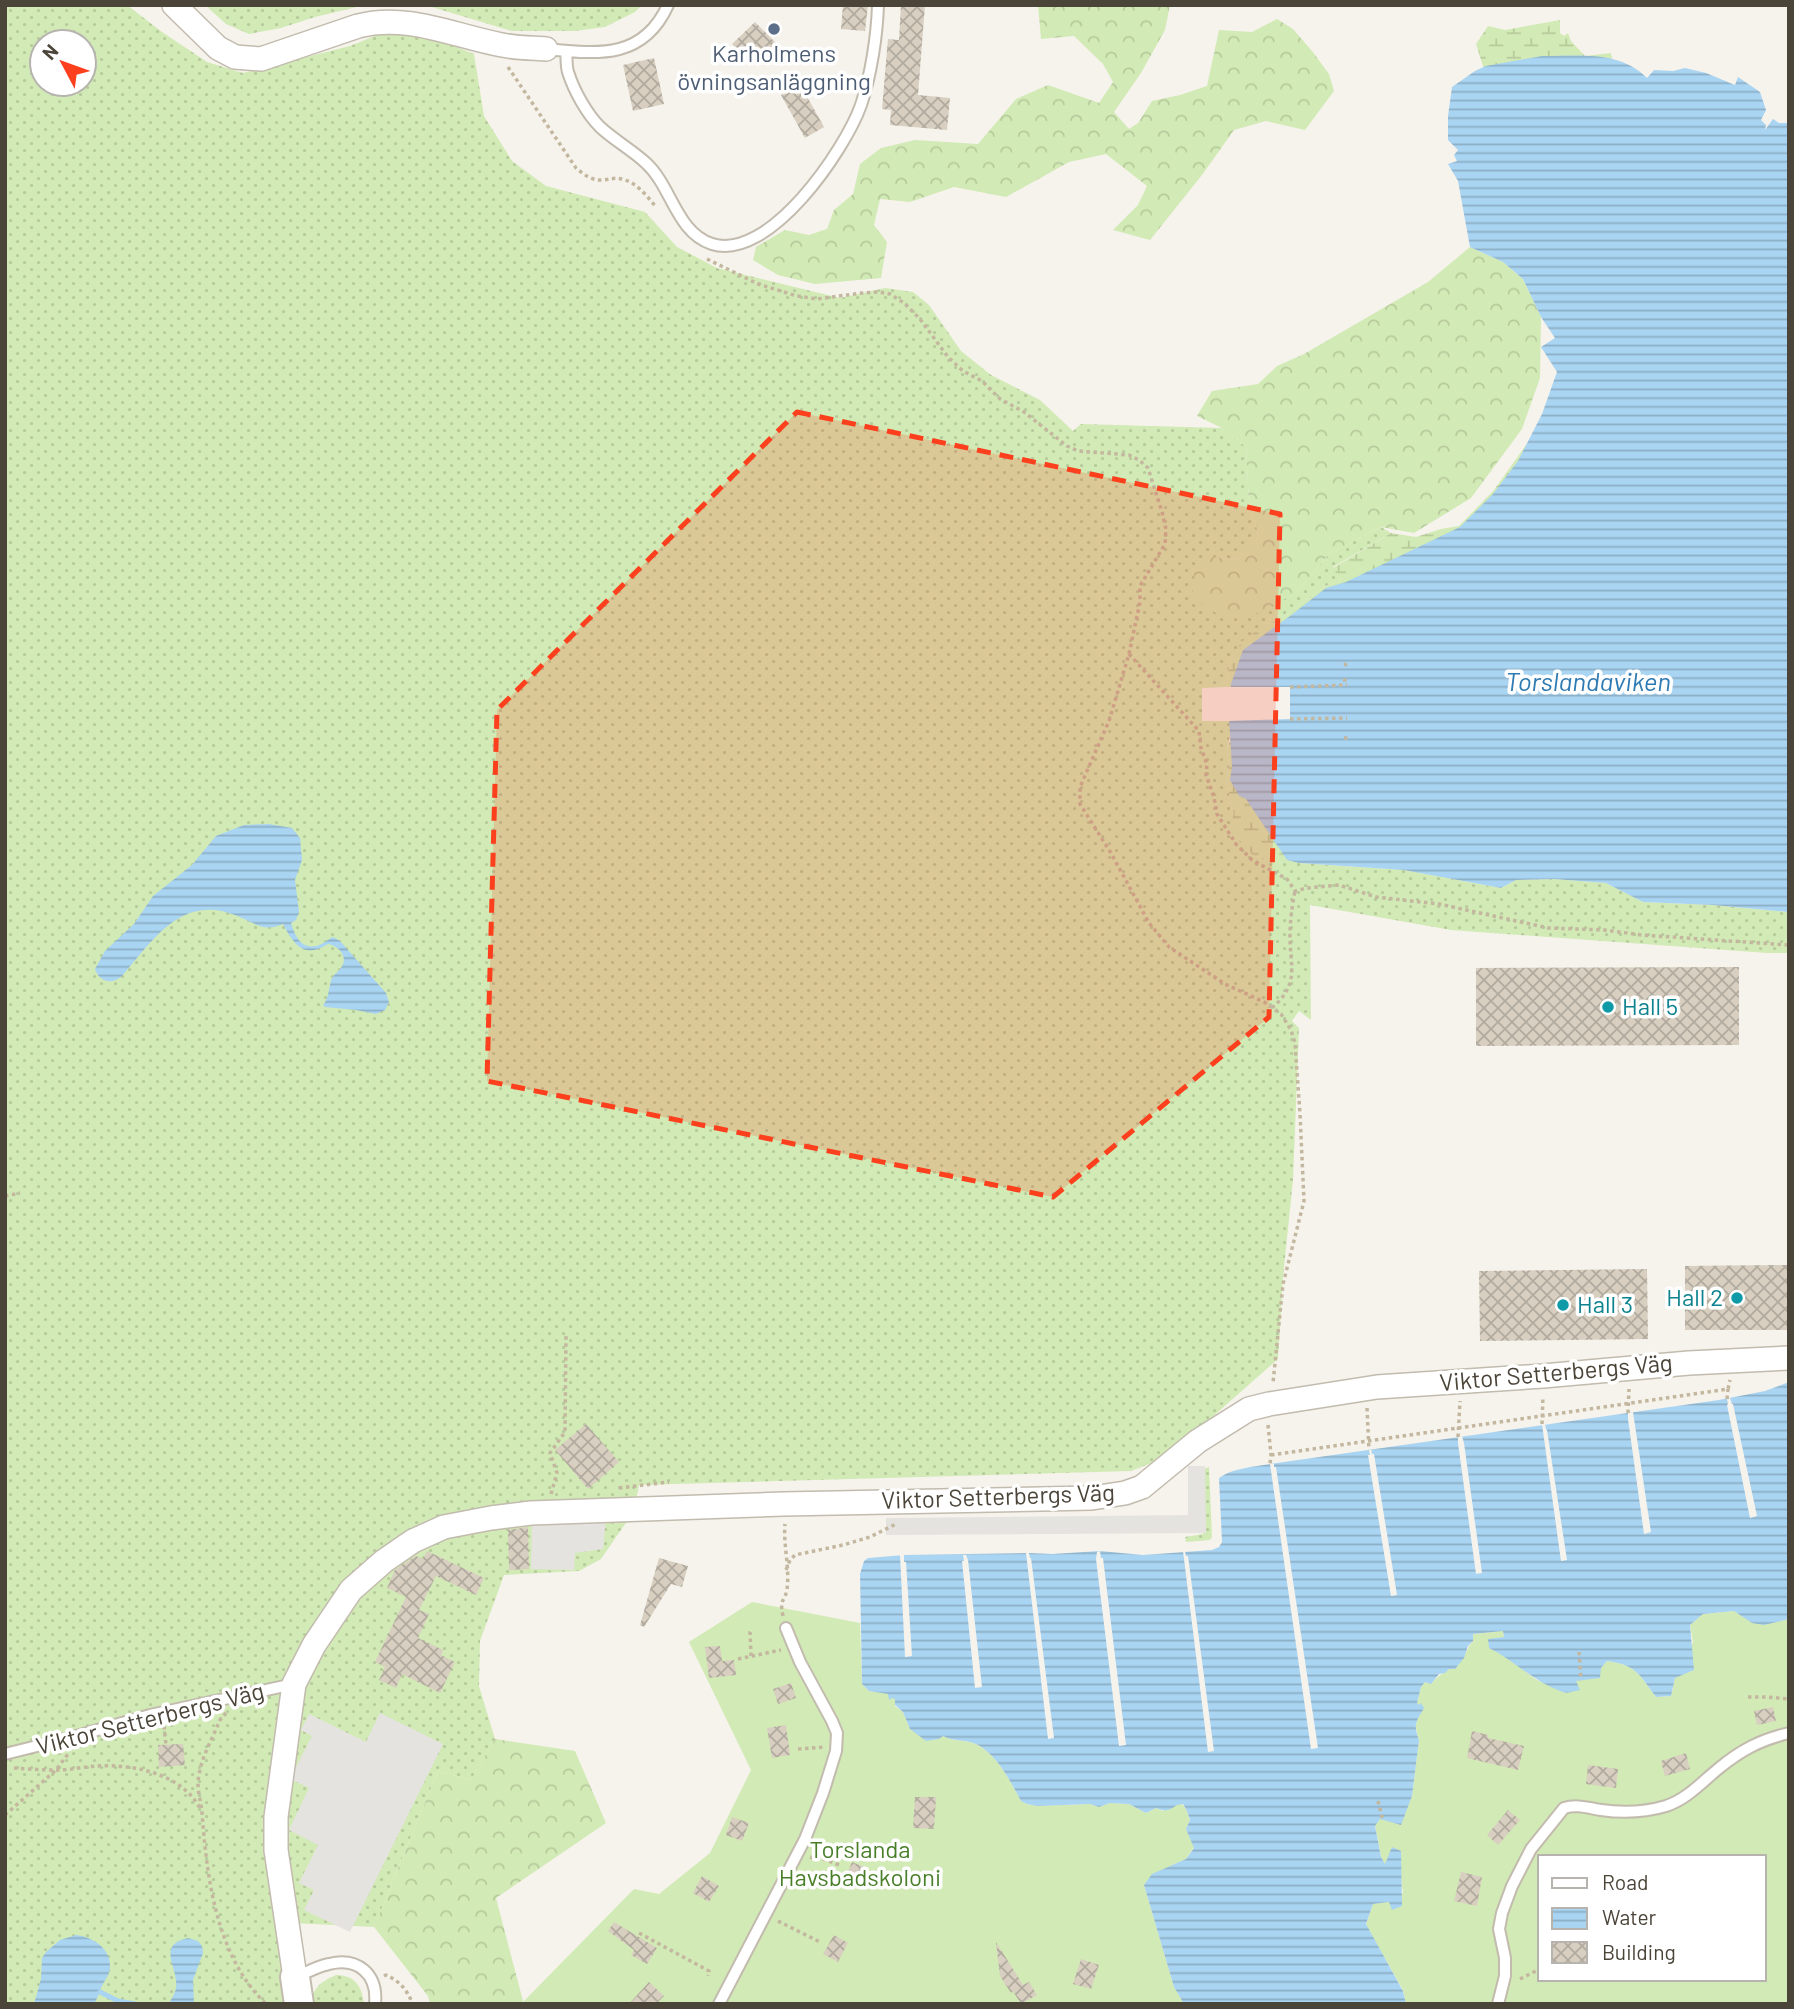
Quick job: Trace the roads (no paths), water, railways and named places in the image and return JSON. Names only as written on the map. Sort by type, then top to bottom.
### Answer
[{"type":"street","points":[[174,5],[218,48],[235,57],[261,59],[358,26],[392,21],[503,45],[556,50]]},
{"type":"street","name":"Viktor Setterbergs Väg","points":[[297,1990],[276,1850],[276,1816],[295,1684],[314,1645],[351,1590],[384,1561],[413,1541],[444,1527],[539,1513],[783,1504],[1093,1499],[1142,1487],[1198,1441],[1249,1409],[1269,1404],[1366,1388],[1789,1358]]},
{"type":"lane","points":[[556,50],[598,52],[634,45],[649,34],[663,18],[668,5]]},
{"type":"lane","points":[[556,50],[583,104],[599,126],[652,169],[685,224],[697,236],[712,244],[730,246],[752,240],[779,221],[796,205],[834,156],[861,105],[870,73],[878,5]]},
{"type":"lane","points":[[719,2004],[798,1852],[823,1793],[837,1746],[837,1733],[832,1721],[800,1662],[786,1628]]},
{"type":"lane","name":"Viktor Setterbergs Väg","points":[[5,1754],[150,1715],[295,1684]]},
{"type":"lane","points":[[1498,2004],[1505,1965],[1499,1929],[1502,1913],[1531,1849],[1564,1808],[1573,1805],[1630,1811],[1667,1806],[1692,1793],[1730,1759],[1756,1742],[1789,1733]]},
{"type":"lane","points":[[297,1990],[327,1964],[345,1962],[359,1967],[373,1981],[375,2004]]},
{"type":"water","name":"Torslandaviken","points":[[1542,56],[1598,56],[1624,63],[1647,78],[1654,70],[1673,71],[1685,68],[1735,85],[1738,77],[1760,92],[1766,110],[1761,120],[1766,125],[1765,130],[1773,119],[1779,123],[1789,123],[1789,912],[1643,902],[1606,883],[1554,879],[1516,880],[1501,888],[1404,870],[1299,863],[1287,860],[1230,780],[1231,684],[1243,650],[1326,588],[1346,582],[1460,527],[1493,494],[1518,461],[1542,414],[1557,372],[1541,347],[1555,338],[1541,317],[1523,279],[1503,262],[1470,247],[1458,181],[1448,164],[1457,161],[1454,155],[1458,150],[1448,140],[1448,116],[1452,87],[1475,71],[1486,66]]},
{"type":"water","points":[[269,824],[292,828],[300,838],[302,860],[295,880],[299,912],[296,920],[291,923],[296,936],[302,943],[310,946],[320,945],[333,937],[340,941],[386,993],[389,1002],[385,1010],[376,1014],[325,1007],[323,1005],[332,978],[344,960],[337,948],[328,944],[306,950],[296,944],[283,924],[262,927],[221,911],[203,910],[187,914],[172,922],[159,934],[121,977],[105,981],[99,976],[95,969],[105,951],[134,924],[153,896],[192,865],[216,836],[244,825]]},
{"type":"water","points":[[1789,1382],[1789,1619],[1764,1625],[1752,1623],[1734,1611],[1703,1614],[1690,1625],[1694,1670],[1675,1678],[1671,1696],[1656,1697],[1631,1668],[1607,1661],[1601,1668],[1600,1678],[1576,1681],[1580,1690],[1563,1692],[1543,1683],[1489,1648],[1488,1639],[1504,1637],[1503,1631],[1473,1634],[1473,1641],[1455,1669],[1439,1674],[1431,1684],[1425,1682],[1421,1687],[1417,1703],[1421,1703],[1424,1708],[1416,1723],[1419,1740],[1412,1796],[1401,1825],[1380,1819],[1375,1826],[1385,1864],[1392,1847],[1401,1851],[1402,1906],[1392,1910],[1389,1902],[1373,1904],[1366,1924],[1403,1991],[1406,2004],[1184,2004],[1174,1987],[1144,1885],[1152,1874],[1186,1859],[1194,1848],[1186,1829],[1190,1820],[1183,1804],[1167,1810],[1156,1808],[1146,1813],[1129,1804],[1110,1803],[1099,1807],[1090,1804],[1027,1804],[1021,1801],[1002,1769],[984,1748],[972,1742],[943,1736],[926,1741],[910,1729],[903,1712],[895,1705],[895,1699],[889,1700],[888,1694],[869,1691],[862,1684],[860,1574],[864,1561],[868,1558],[1100,1551],[1143,1555],[1212,1550],[1222,1542],[1219,1478],[1237,1470],[1719,1400],[1765,1391]]},
{"type":"water","points":[[76,1935],[96,1942],[109,1958],[109,1973],[94,2004],[34,2004],[41,1979],[42,1958],[60,1940]]},
{"type":"water","points":[[188,1938],[198,1941],[203,1953],[193,1980],[194,2004],[169,2004],[176,1988],[170,1952],[178,1941]]},
{"type":"waterway","points":[[100,1992],[118,2001],[135,2004]]},
{"type":"place","name":"Karholmens övningsanläggning","points":[[774,29]]},
{"type":"place","name":"Hall 5","points":[[1608,1007]]},
{"type":"place","name":"Hall 2","points":[[1737,1298]]},
{"type":"place","name":"Hall 3","points":[[1563,1305]]},
{"type":"park label","name":"Torslanda Havsbadskoloni","points":[[860,1864]]}]
